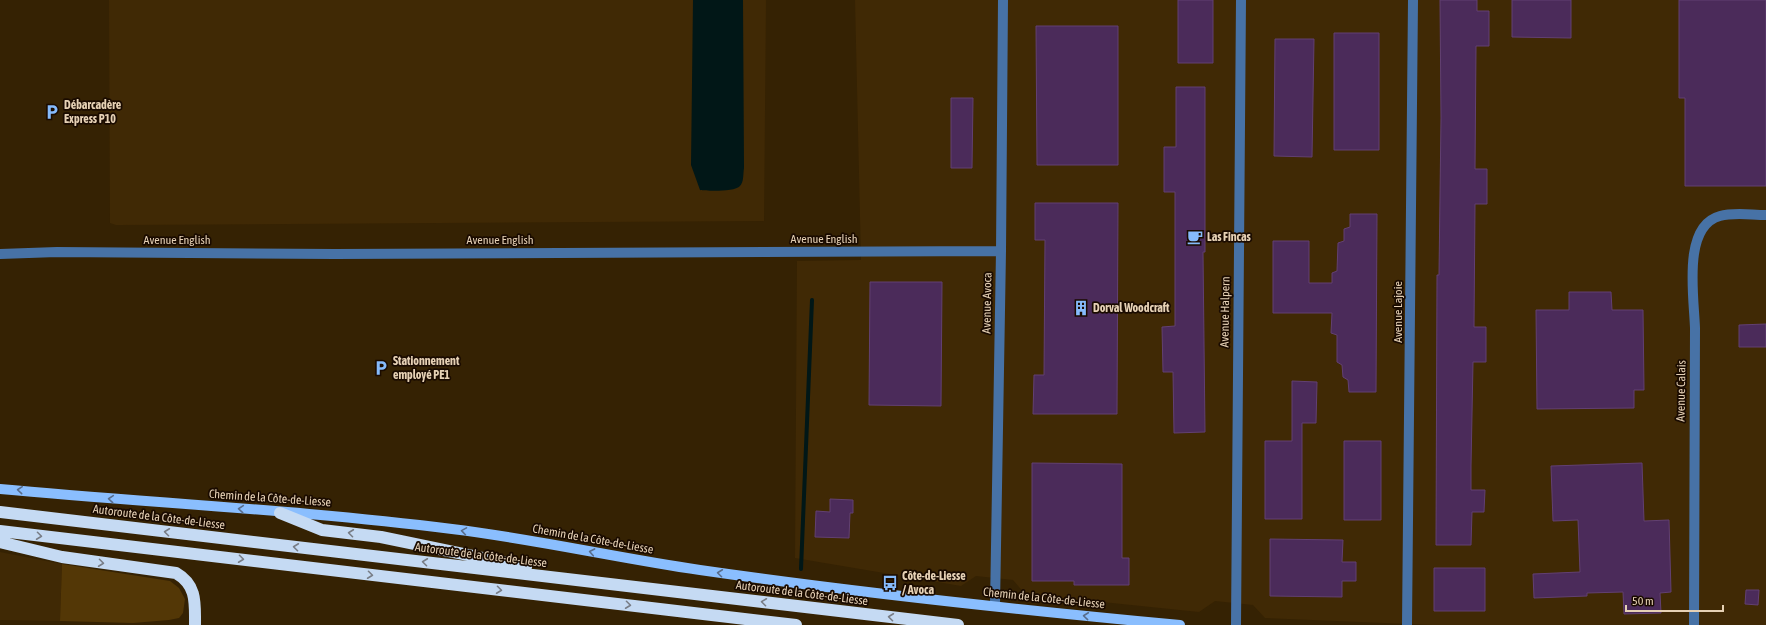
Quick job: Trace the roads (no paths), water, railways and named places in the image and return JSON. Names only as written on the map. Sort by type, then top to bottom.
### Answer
[{"type":"highway","name":"Autoroute de la Côte-de-Liesse","points":[[0,512],[958,625]]},
{"type":"highway","points":[[280,513],[322,530],[381,537],[603,583]]},
{"type":"highway","points":[[0,531],[796,625]]},
{"type":"highway","points":[[0,542],[79,560],[176,573],[187,580],[194,592],[195,625]]},
{"type":"main road","name":"Chemin de la Côte-de-Liesse","points":[[0,489],[280,513],[326,515],[456,530],[702,570],[995,606],[1180,625]]},
{"type":"street","name":"Avenue Avoca","points":[[995,606],[1001,251],[1003,0]]},
{"type":"street","name":"Avenue Halpern","points":[[1236,625],[1241,0]]},
{"type":"street","name":"Avenue Lajoie","points":[[1407,625],[1413,0]]},
{"type":"street","name":"Avenue Calais","points":[[1694,625],[1695,328],[1693,283],[1695,243],[1703,226],[1718,216],[1766,215]]},
{"type":"street","name":"Avenue English","points":[[0,254],[57,252],[342,254],[1001,251]]},
{"type":"waterway","points":[[801,569],[812,300]]},
{"type":"place","name":"Débarcadère Express P10","points":[[52,112]]},
{"type":"place","name":"Las Fincas","points":[[1195,237]]},
{"type":"place","name":"Dorval Woodcraft","points":[[1081,308]]},
{"type":"place","name":"Stationnement employé PE1","points":[[381,368]]},
{"type":"place","name":"Côte-de-Liesse / Avoca","points":[[890,583]]}]
